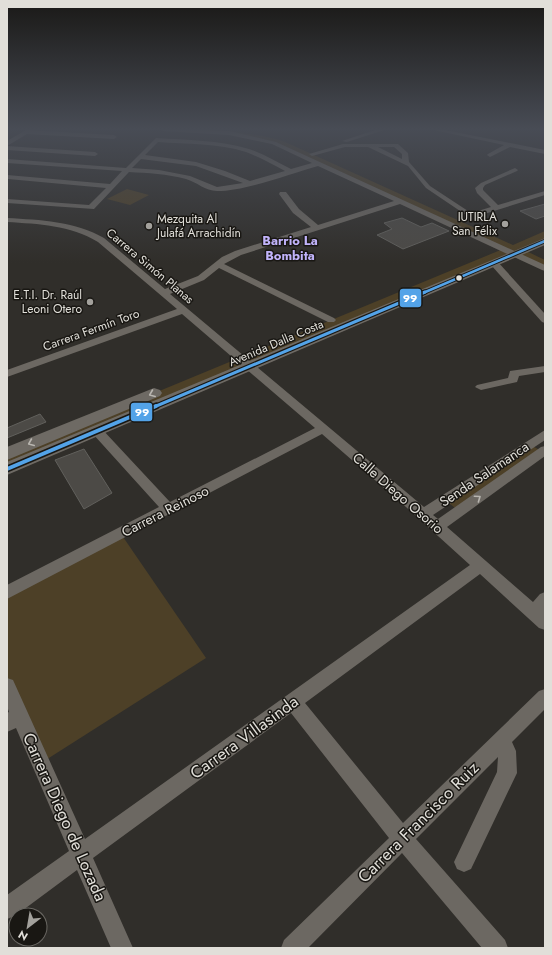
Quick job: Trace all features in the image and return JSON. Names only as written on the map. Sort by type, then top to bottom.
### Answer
[{"type":"street","points":[[7,201],[91,208],[124,174]]},
{"type":"street","points":[[166,174],[177,175],[214,188],[231,188],[281,174]]},
{"type":"street","points":[[230,174],[249,183]]},
{"type":"street","points":[[343,174],[402,201],[514,249],[545,260]]},
{"type":"street","points":[[355,174],[514,249],[545,268]]},
{"type":"street","points":[[416,174],[428,187],[462,211],[472,214],[545,193]]},
{"type":"street","points":[[496,207],[480,191],[479,188],[482,184],[507,174]]},
{"type":"street","points":[[7,178],[112,186]]},
{"type":"street","points":[[283,194],[296,211],[317,228]]},
{"type":"street","points":[[163,293],[201,278],[230,256],[242,251],[402,201]]},
{"type":"street","name":"Carrera Simón Planas","points":[[7,220],[63,226],[86,232],[106,244],[244,362]]},
{"type":"street","name":"Avenida Dalla Costa","points":[[7,454],[494,263],[514,249],[545,232]]},
{"type":"street","name":"Avenida Dalla Costa","points":[[7,469],[97,431],[331,320],[514,249],[545,241]]},
{"type":"street","points":[[494,263],[545,320]]},
{"type":"street","points":[[218,264],[283,294],[331,320]]},
{"type":"street","name":"Carrera Fermín Toro","points":[[7,374],[184,310]]},
{"type":"street","name":"Calle Diego Osorio","points":[[244,362],[438,526],[539,618]]},
{"type":"street","points":[[481,387],[513,380],[514,373],[545,369]]},
{"type":"street","name":"Carrera Reinoso","points":[[7,592],[323,429]]},
{"type":"street","points":[[97,431],[169,509]]},
{"type":"street","name":"Senda Salamanca","points":[[424,514],[545,434]]},
{"type":"street","name":"Senda Salamanca","points":[[438,526],[545,450]]},
{"type":"street","name":"Carrera Villasinda","points":[[7,908],[481,565]]},
{"type":"street","points":[[539,618],[545,599]]},
{"type":"street","name":"Carrera Diego de Lozada","points":[[7,686],[14,720],[82,855],[122,948]]},
{"type":"street","name":"Carrera Francisco Ruiz","points":[[292,948],[545,697]]},
{"type":"street","points":[[293,702],[402,838],[497,948]]},
{"type":"street","points":[[464,862],[507,773],[507,751],[501,741]]},
{"type":"shaded area","points":[[341,174],[355,174],[513,245],[545,231],[545,241],[524,250],[545,260],[545,268],[515,254],[7,469],[7,454],[503,249]]},
{"type":"shaded area","points":[[127,189],[149,195],[130,205],[107,199]]},
{"type":"shaded area","points":[[529,444],[543,452],[459,511],[445,500]]},
{"type":"shaded area","points":[[121,534],[206,658],[41,763],[7,686],[7,592]]},
{"type":"building","points":[[545,204],[545,216],[536,219],[520,211]]},
{"type":"building","points":[[402,218],[421,227],[432,223],[449,231],[403,249],[377,235],[392,229],[384,223]]},
{"type":"building","points":[[40,414],[46,422],[7,438],[7,428]]},
{"type":"building","points":[[84,449],[112,493],[84,509],[55,460]]},
{"type":"transit line","name":"99","points":[[7,469],[545,241]]},
{"type":"place","name":"IUTIRLA San Félix","points":[[505,224]]},
{"type":"place","name":"Mezquita Al Julafá Arrachidín","points":[[149,226]]},
{"type":"place","name":"E.T.I. Dr. Raúl Leoni Otero","points":[[90,302]]},
{"type":"district","name":"Barrio La Bombita","points":[[290,248]]}]
